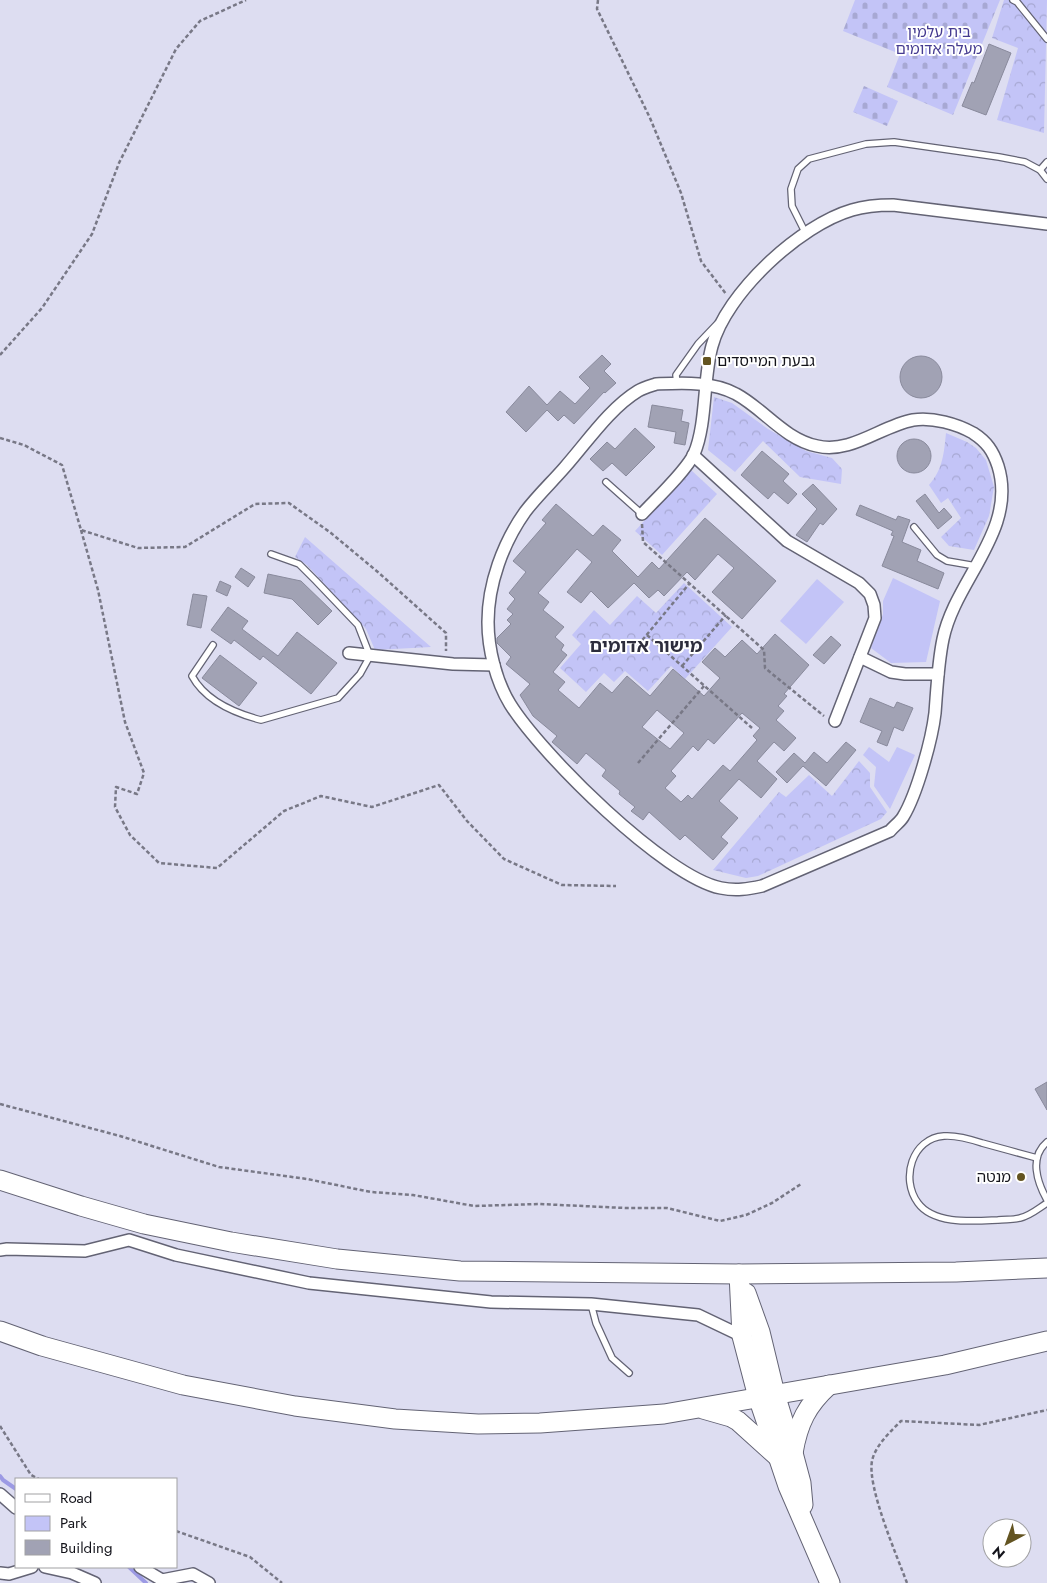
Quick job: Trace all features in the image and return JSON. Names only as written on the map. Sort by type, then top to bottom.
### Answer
[{"type":"main road","points":[[0,1180],[144,1224],[231,1242],[337,1259],[460,1270],[739,1274],[956,1272],[1047,1268]]},
{"type":"main road","points":[[739,1274],[742,1336],[766,1396],[786,1455],[788,1486],[830,1583]]},
{"type":"main road","points":[[739,1274],[760,1332],[766,1396]]},
{"type":"main road","points":[[0,1331],[42,1346],[183,1385],[295,1406],[395,1419],[478,1424],[540,1424],[664,1414],[945,1365],[1047,1341]]},
{"type":"main road","points":[[786,1455],[808,1408],[816,1397],[829,1385]]},
{"type":"main road","points":[[697,1408],[731,1417],[786,1455]]},
{"type":"street","points":[[642,514],[694,455],[711,347],[723,317],[752,278],[806,234],[824,222],[852,210],[874,205],[893,205],[1047,224]]},
{"type":"street","points":[[656,384],[706,385],[723,388],[737,394],[788,433],[818,447],[838,447],[898,424],[915,420],[937,420],[963,428],[982,439],[994,452],[1001,476],[1002,501],[996,524],[951,612],[942,644],[934,715],[926,754],[912,799],[902,818],[890,831],[762,886],[743,890],[720,888],[700,881],[650,847],[553,759],[529,731],[510,704],[499,683],[494,665],[488,622],[492,587],[500,560],[526,512],[619,404],[639,390],[656,384]]},
{"type":"street","points":[[694,455],[787,541],[859,583],[870,594],[874,605],[875,618],[835,721]]},
{"type":"street","points":[[349,654],[446,664],[494,665]]},
{"type":"street","points":[[860,657],[891,672],[938,674]]},
{"type":"street","points":[[0,1250],[85,1251],[129,1240],[176,1254],[309,1283],[491,1302],[591,1304],[698,1315],[742,1336]]},
{"type":"street","points":[[0,1494],[15,1507]]},
{"type":"street","points":[[0,1573],[9,1574],[29,1568]]},
{"type":"street","points":[[50,1568],[72,1573],[95,1583]]},
{"type":"street","points":[[142,1568],[164,1581],[193,1574],[209,1583]]},
{"type":"lane","points":[[1013,0],[1017,2],[1047,39]]},
{"type":"lane","points":[[806,234],[792,206],[792,189],[798,169],[809,159],[866,144],[894,142],[1025,162],[1040,170],[1047,179]]},
{"type":"lane","points":[[1040,170],[1047,162]]},
{"type":"lane","points":[[676,384],[676,375],[698,344],[723,317]]},
{"type":"lane","points":[[606,482],[642,514]]},
{"type":"lane","points":[[914,527],[937,555],[947,561],[976,566]]},
{"type":"lane","points":[[213,645],[192,676],[197,685],[214,701],[249,717],[261,720],[338,698],[360,674],[370,656],[358,625],[299,564],[271,554]]},
{"type":"lane","points":[[1037,1158],[957,1136],[943,1136],[929,1140],[918,1149],[912,1160],[909,1175],[912,1190],[919,1204],[931,1213],[945,1219],[962,1221],[1020,1218],[1046,1198],[1036,1171],[1037,1158],[1041,1147],[1047,1142]]},
{"type":"lane","points":[[591,1304],[596,1324],[612,1358],[629,1373]]},
{"type":"path","points":[[0,355],[42,308],[92,234],[119,163],[176,48],[200,21],[246,0]]},
{"type":"path","points":[[598,0],[597,9],[650,118],[681,192],[701,262],[733,303]]},
{"type":"path","points":[[0,438],[24,445],[62,465],[98,590],[126,722],[144,772],[137,794],[116,787],[115,806],[130,835],[159,863],[217,868],[284,811],[321,796],[372,807],[439,785],[467,821],[504,859],[562,885],[616,886]]},
{"type":"path","points":[[81,530],[138,548],[185,548],[255,504],[290,503],[379,572],[446,633],[446,664]]},
{"type":"path","points":[[642,514],[643,542],[764,650],[764,668],[821,715],[835,721]]},
{"type":"path","points":[[634,650],[689,584]]},
{"type":"path","points":[[682,666],[726,616]]},
{"type":"path","points":[[647,635],[752,728]]},
{"type":"path","points":[[638,763],[704,686]]},
{"type":"path","points":[[0,1104],[120,1136],[220,1166],[307,1179],[371,1192],[413,1195],[474,1206],[538,1204],[667,1208],[720,1221],[746,1215],[772,1203],[801,1184]]},
{"type":"path","points":[[907,1583],[871,1478],[872,1461],[888,1434],[901,1421],[979,1425],[1047,1410]]},
{"type":"path","points":[[0,1426],[31,1475],[36,1478]]},
{"type":"path","points":[[178,1532],[250,1557],[282,1583]]},
{"type":"green space","name":"בית עלמין מעלה אדומים","points":[[855,0],[1000,0],[953,115],[887,87],[900,54],[843,31]]},
{"type":"green space","points":[[1004,0],[1047,0],[1044,133],[997,120],[1018,48],[992,38]]},
{"type":"green space","points":[[864,86],[898,101],[887,126],[853,112]]},
{"type":"green space","points":[[714,397],[732,403],[768,429],[806,451],[832,458],[842,469],[841,484],[800,477],[763,441],[735,472],[708,450]]},
{"type":"green space","points":[[946,433],[976,448],[986,460],[994,487],[989,516],[974,550],[949,546],[941,537],[961,518],[948,498],[941,503],[929,485],[940,467]]},
{"type":"green space","points":[[691,470],[717,494],[662,555],[635,531]]},
{"type":"green space","points":[[305,537],[431,647],[375,650],[366,629],[307,565],[295,557]]},
{"type":"green space","points":[[893,578],[940,601],[926,662],[891,663],[871,648],[883,614],[883,601]]},
{"type":"green space","points":[[817,579],[844,602],[806,644],[780,621]]},
{"type":"green space","points":[[684,583],[732,627],[685,679],[671,666],[648,691],[625,671],[614,682],[604,673],[586,692],[560,668],[581,644],[572,635],[594,610],[610,625],[637,596],[656,613]]},
{"type":"green space","points":[[869,747],[889,762],[897,747],[915,755],[890,809],[874,786],[876,767],[863,755]]},
{"type":"green space","points":[[859,761],[870,773],[870,787],[887,812],[881,819],[758,876],[746,878],[713,870],[779,792],[786,797],[809,775],[832,796]]},
{"type":"building","points":[[989,44],[1011,53],[986,115],[962,106],[972,82],[974,83]]},
{"type":"building","points":[[602,355],[611,364],[604,371],[616,383],[604,392],[574,424],[564,415],[558,421],[547,410],[526,432],[506,412],[529,386],[547,405],[560,391],[575,404],[590,388],[579,377]]},
{"type":"building","points":[[921,356],[936,362],[942,377],[936,392],[921,398],[906,392],[900,377],[906,362]]},
{"type":"building","points":[[652,405],[683,410],[681,421],[689,423],[685,445],[674,443],[676,432],[648,427]]},
{"type":"building","points":[[635,428],[655,447],[626,476],[612,463],[603,471],[590,459],[607,442],[615,449]]},
{"type":"building","points":[[914,439],[921,440],[926,444],[930,449],[930,463],[926,468],[921,472],[914,473],[907,472],[902,468],[898,463],[897,456],[898,449],[902,444],[907,440]]},
{"type":"building","points":[[762,451],[789,474],[783,481],[797,494],[788,504],[774,492],[768,499],[741,475]]},
{"type":"building","points":[[813,484],[837,509],[823,525],[820,523],[807,542],[796,535],[817,509],[802,494]]},
{"type":"building","points":[[925,494],[939,513],[944,508],[952,517],[938,529],[916,501]]},
{"type":"building","points":[[556,504],[593,536],[603,525],[621,540],[612,551],[638,577],[652,562],[659,569],[705,518],[776,581],[742,619],[712,592],[734,568],[718,554],[695,580],[687,572],[664,596],[658,590],[649,598],[634,583],[608,608],[591,591],[581,603],[567,592],[592,562],[577,549],[538,593],[549,602],[543,610],[564,627],[555,637],[564,645],[561,650],[567,655],[553,672],[565,682],[558,690],[579,708],[600,683],[612,693],[627,676],[650,696],[673,669],[704,696],[720,678],[702,662],[715,648],[725,657],[742,640],[757,654],[775,634],[809,665],[784,694],[787,696],[778,706],[784,711],[776,720],[796,738],[784,751],[774,742],[757,761],[777,779],[761,798],[739,779],[719,801],[738,818],[721,837],[728,843],[713,860],[685,835],[680,840],[649,812],[643,820],[631,811],[635,807],[602,776],[606,770],[586,753],[577,764],[552,742],[557,736],[533,716],[520,695],[530,684],[506,664],[511,657],[497,643],[497,638],[511,624],[507,620],[513,614],[507,609],[515,599],[509,593],[526,572],[513,561],[546,523],[542,520]],"holes":[[[657,710],[684,733],[670,749],[642,727]],[[742,713],[760,728],[753,736],[757,740],[730,771],[723,765],[692,799],[688,795],[681,802],[665,788],[676,776],[671,771],[693,746],[698,751],[708,739],[714,744]]]},
{"type":"building","points":[[860,505],[896,520],[898,516],[910,520],[902,542],[921,550],[917,561],[944,573],[938,589],[882,566],[894,536],[891,535],[893,531],[856,515]]},
{"type":"building","points":[[241,568],[255,577],[248,587],[235,577]]},
{"type":"building","points":[[268,574],[301,581],[332,611],[318,625],[292,599],[264,593]]},
{"type":"building","points":[[220,581],[231,586],[227,596],[216,591]]},
{"type":"building","points":[[193,594],[207,596],[201,628],[187,625]]},
{"type":"building","points":[[228,607],[248,621],[242,629],[278,656],[297,632],[337,663],[311,694],[263,656],[260,660],[234,640],[231,644],[211,630]]},
{"type":"building","points":[[831,636],[841,645],[824,664],[813,655]]},
{"type":"building","points":[[220,655],[257,683],[239,706],[202,678]]},
{"type":"building","points":[[870,698],[894,708],[897,702],[913,708],[903,731],[894,727],[887,746],[877,742],[882,731],[860,722]]},
{"type":"building","points":[[846,742],[856,750],[826,786],[803,766],[787,783],[776,772],[794,753],[805,763],[814,752],[827,763]]},
{"type":"building","points":[[1047,1082],[1047,1110],[1035,1089]]},
{"type":"waterway","points":[[0,1476],[15,1488]]},
{"type":"waterway","points":[[130,1568],[146,1583]]},
{"type":"place","name":"גבעת המייסדים","points":[[707,361]]},
{"type":"place","name":"מנטה","points":[[1021,1177]]},
{"type":"district","name":"מישור אדומים","points":[[646,646]]}]
